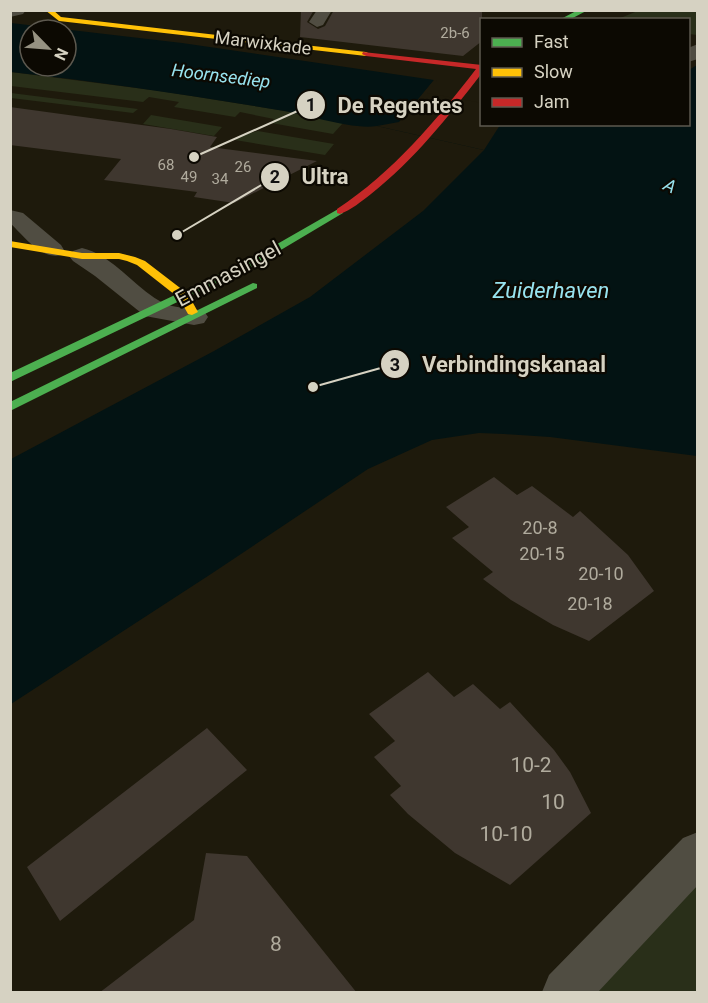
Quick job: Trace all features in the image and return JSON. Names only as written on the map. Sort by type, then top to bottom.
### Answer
[{"type":"main road","name":"Marwixkade","points":[[48,10],[59,19],[302,43],[480,67]]},
{"type":"main road","points":[[567,18],[585,10]]},
{"type":"main road","name":"Emmasingel","points":[[10,407],[189,306],[255,261],[352,204],[425,140],[480,69]]},
{"type":"main road","points":[[10,244],[82,256],[119,256],[141,263],[189,306]]},
{"type":"main road","name":"Emmasingel","points":[[189,306],[262,281]]},
{"type":"main road","name":"Emmasingel","points":[[10,378],[155,310]]},
{"type":"street","points":[[10,12],[17,10]]},
{"type":"street","points":[[82,256],[104,270],[155,310],[189,306]]},
{"type":"street","points":[[567,993],[698,853]]},
{"type":"lane","points":[[10,216],[16,217],[53,250]]},
{"type":"green space","points":[[640,10],[697,11],[697,35],[690,34],[690,18],[620,18]]},
{"type":"green space","points":[[11,72],[18,73],[18,78],[58,78],[160,91],[311,115],[343,123],[333,134],[271,123],[274,119],[240,112],[235,117],[174,107],[179,102],[149,97],[143,102],[11,86]]},
{"type":"green space","points":[[11,93],[138,109],[133,113],[11,98]]},
{"type":"green space","points":[[151,115],[222,127],[214,136],[143,124]]},
{"type":"green space","points":[[258,131],[334,144],[325,155],[235,140],[242,135]]},
{"type":"green space","points":[[697,881],[697,992],[596,992]]},
{"type":"water","points":[[11,23],[18,24],[18,73],[11,72]]},
{"type":"water","points":[[78,31],[182,43],[434,80],[422,95],[480,123],[480,126],[690,126],[690,69],[697,65],[697,456],[550,437],[504,434],[479,433],[432,440],[368,469],[11,704],[11,459],[310,297],[423,211],[484,150],[377,126],[355,126],[211,99],[61,78],[78,78]]},
{"type":"pier","points":[[434,80],[437,81],[427,93],[480,103],[480,126],[499,126],[484,150],[377,126],[399,122]]},
{"type":"building","points":[[301,10],[314,10],[307,22],[318,29],[325,26],[334,10],[482,10],[480,43],[463,56],[300,37]]},
{"type":"building","points":[[10,107],[217,137],[210,147],[317,161],[234,203],[194,197],[197,192],[104,180],[121,159],[10,145]]},
{"type":"building","points":[[494,477],[517,495],[532,486],[573,517],[580,511],[628,555],[654,591],[589,641],[553,625],[511,600],[483,579],[493,572],[452,538],[469,527],[446,507]]},
{"type":"building","points":[[428,672],[454,697],[473,684],[500,709],[510,702],[554,750],[570,772],[591,813],[510,885],[455,853],[408,814],[390,795],[401,786],[374,757],[395,741],[369,714]]},
{"type":"building","points":[[207,728],[247,770],[60,921],[27,867]]},
{"type":"building","points":[[206,853],[247,856],[357,993],[99,993],[194,920]]},
{"type":"traffic: fast","points":[[567,18],[585,10]]},
{"type":"traffic: fast","points":[[10,378],[255,261],[340,211]]},
{"type":"traffic: fast","points":[[10,407],[253,286]]},
{"type":"traffic: slow","points":[[48,10],[59,19],[366,54]]},
{"type":"traffic: slow","points":[[10,244],[82,256],[119,256],[131,259],[141,263],[184,296],[192,312]]},
{"type":"traffic: jam","points":[[366,54],[480,67]]},
{"type":"traffic: jam","points":[[340,211],[381,181],[418,146],[480,70]]},
{"type":"place","name":"De Regentes","points":[[194,157]]},
{"type":"place","name":"Ultra","points":[[177,235]]},
{"type":"place","name":"Verbindingskanaal","points":[[313,387]]},
{"type":"water label","name":"Hoornsediep","points":[[221,76]]},
{"type":"water label","name":"A","points":[[670,186]]},
{"type":"water label","name":"Zuiderhaven","points":[[551,290]]}]
